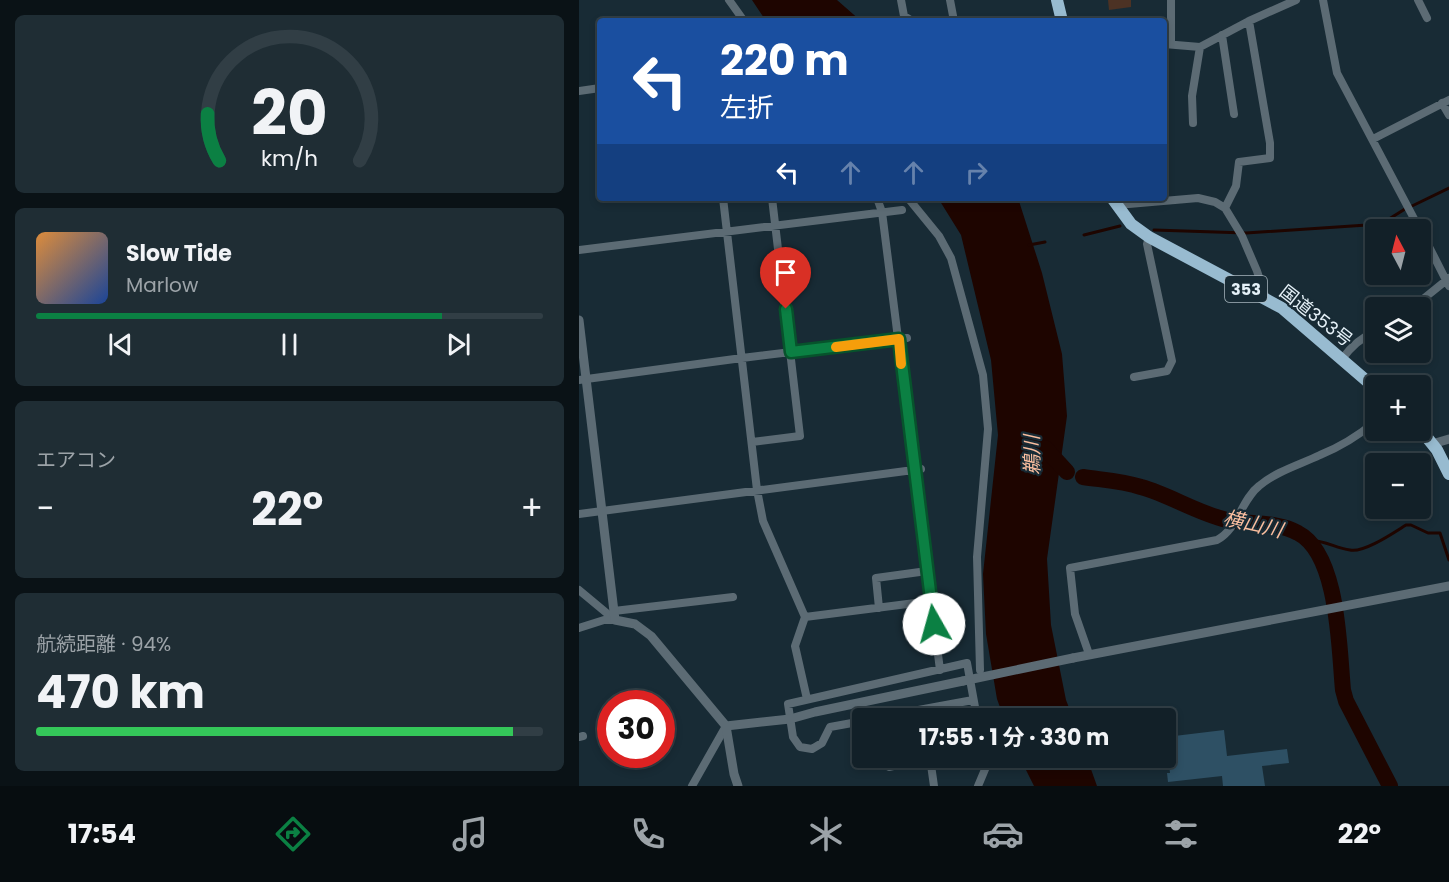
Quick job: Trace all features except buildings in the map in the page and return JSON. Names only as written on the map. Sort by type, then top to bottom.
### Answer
[{"type":"highway","points":[[1057,0],[1061,18]]},
{"type":"highway","name":"国道353号","points":[[1115,202],[1131,224],[1149,237],[1288,313],[1365,379]]},
{"type":"highway","points":[[1430,441],[1449,474]]},
{"type":"street","points":[[729,0],[742,18]]},
{"type":"street","points":[[901,0],[904,16],[907,18]]},
{"type":"street","points":[[950,0],[953,18]]},
{"type":"street","points":[[1171,0],[1167,44],[1200,47],[1249,21],[1296,0]]},
{"type":"street","points":[[1323,0],[1337,73],[1414,219]]},
{"type":"street","points":[[1418,0],[1427,18]]},
{"type":"street","points":[[1225,208],[1236,186],[1239,162],[1270,158],[1269,135],[1249,21]]},
{"type":"street","points":[[1222,35],[1234,114]]},
{"type":"street","points":[[1193,123],[1192,96],[1200,47]]},
{"type":"street","points":[[579,91],[597,88]]},
{"type":"street","points":[[1373,139],[1446,101],[1449,115]]},
{"type":"street","points":[[1167,199],[1198,198],[1215,202],[1225,208],[1240,232],[1266,299]]},
{"type":"street","points":[[723,201],[757,490],[763,521],[805,617],[795,646],[807,699]]},
{"type":"street","points":[[752,442],[800,436],[772,201]]},
{"type":"street","points":[[878,201],[882,212],[903,339],[927,571],[940,670]]},
{"type":"street","points":[[910,201],[939,236],[951,258],[983,375],[988,429],[977,557],[979,670]]},
{"type":"street","points":[[1115,202],[1136,201]]},
{"type":"street","points":[[579,250],[902,210]]},
{"type":"street","points":[[1134,377],[1167,370],[1172,361],[1149,255],[1149,237]]},
{"type":"street","points":[[1427,297],[1448,281],[1431,250]]},
{"type":"street","points":[[579,320],[583,380],[603,511],[615,615]]},
{"type":"street","points":[[1342,359],[1365,337]]},
{"type":"street","points":[[583,380],[903,339]]},
{"type":"street","points":[[1089,654],[1075,614],[1069,568],[1217,540],[1230,528],[1253,492],[1264,482],[1296,464],[1322,455],[1365,429]]},
{"type":"street","points":[[1432,444],[1449,439]]},
{"type":"street","points":[[579,514],[918,470]]},
{"type":"street","points":[[879,608],[876,578],[927,571]]},
{"type":"street","points":[[726,726],[790,719],[1089,654],[1449,586]]},
{"type":"street","points":[[579,590],[651,636],[726,726],[733,774],[738,786]]},
{"type":"street","points":[[579,628],[615,615],[733,597]]},
{"type":"street","points":[[805,617],[931,601]]},
{"type":"street","points":[[852,723],[830,727],[822,743],[812,749],[800,747],[793,737],[788,704],[967,663],[975,708]]},
{"type":"street","points":[[934,708],[973,700]]},
{"type":"street","points":[[692,786],[726,726]]},
{"type":"street","points":[[931,768],[934,786]]},
{"type":"street","points":[[978,786],[986,768]]},
{"type":"shaded area","points":[[1108,0],[1131,0],[1131,7],[1109,10]]},
{"type":"water","points":[[752,0],[837,0],[858,18],[764,18]]},
{"type":"water","name":"鵜川","points":[[940,201],[1019,201],[1042,273],[1062,354],[1067,416],[1047,559],[1051,625],[1069,708],[1000,708],[997,699],[986,634],[983,574],[998,435],[991,360],[961,235]]},
{"type":"water","points":[[1025,768],[1091,768],[1097,786],[1034,786]]},
{"type":"waterway","points":[[1412,206],[1449,188]]},
{"type":"waterway","points":[[1154,230],[1246,233],[1367,225],[1389,219],[1405,209]]},
{"type":"waterway","points":[[1084,235],[1120,226]]},
{"type":"waterway","points":[[1029,245],[1045,242]]},
{"type":"waterway","name":"横山川","points":[[1045,448],[1067,472]]},
{"type":"waterway","name":"横山川","points":[[1083,477],[1141,487],[1227,520],[1290,529],[1312,544],[1322,561],[1334,604],[1346,701],[1390,786]]},
{"type":"waterway","points":[[1309,540],[1356,550],[1378,542],[1406,525],[1411,525],[1428,533],[1440,533],[1449,560]]},
{"type":"slow traffic","points":[[836,347],[899,339],[901,364]]},
{"type":"route","points":[[786,309],[791,352],[899,339],[934,624]]}]
